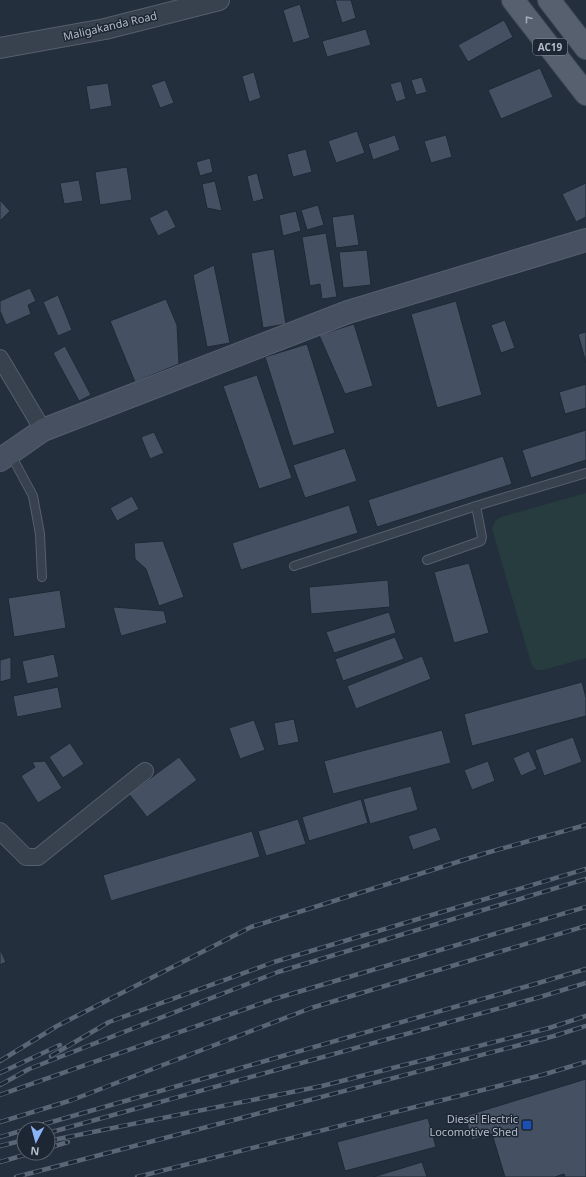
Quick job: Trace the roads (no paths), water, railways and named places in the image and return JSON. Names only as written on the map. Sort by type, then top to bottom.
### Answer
[{"type":"main road","name":"AC19","points":[[513,0],[586,94]]},
{"type":"main road","name":"AC19","points":[[549,0],[586,48]]},
{"type":"main road","points":[[5,456],[43,430],[348,312],[586,240]]},
{"type":"street","name":"Maligakanda Road","points":[[0,48],[105,29],[219,0]]},
{"type":"street","points":[[0,358],[43,430]]},
{"type":"street","points":[[0,831],[26,857],[38,857],[145,771]]},
{"type":"lane","points":[[5,456],[33,496],[40,534],[42,577]]},
{"type":"lane","points":[[294,566],[476,506],[586,473]]},
{"type":"lane","points":[[427,560],[481,541],[482,537],[476,506]]},
{"type":"railway","points":[[0,1061],[57,1026],[251,927],[486,853],[586,825]]},
{"type":"railway","points":[[51,1056],[109,1022],[274,962],[586,869]]},
{"type":"railway","points":[[0,1085],[29,1069],[278,972],[586,879]]},
{"type":"railway","points":[[0,1095],[274,999],[586,907]]},
{"type":"railway","points":[[0,1122],[72,1100],[311,1008],[586,926]]},
{"type":"railway","points":[[55,1121],[586,969]]},
{"type":"railway","points":[[56,1131],[586,983]]},
{"type":"railway","points":[[56,1139],[322,1086],[549,1028],[586,1016]]},
{"type":"railway","points":[[16,1177],[554,1036],[586,1026]]},
{"type":"railway","points":[[0,1073],[60,1045]]},
{"type":"railway","points":[[137,1177],[542,1075],[586,1062]]},
{"type":"railway","points":[[0,1137],[16,1132]]},
{"type":"railway","points":[[0,1146],[16,1142]]},
{"type":"railway","points":[[56,1146],[68,1142]]},
{"type":"railway","points":[[0,1162],[16,1157]]},
{"type":"place","name":"Diesel Electric Locomotive Shed","points":[[527,1125]]}]
